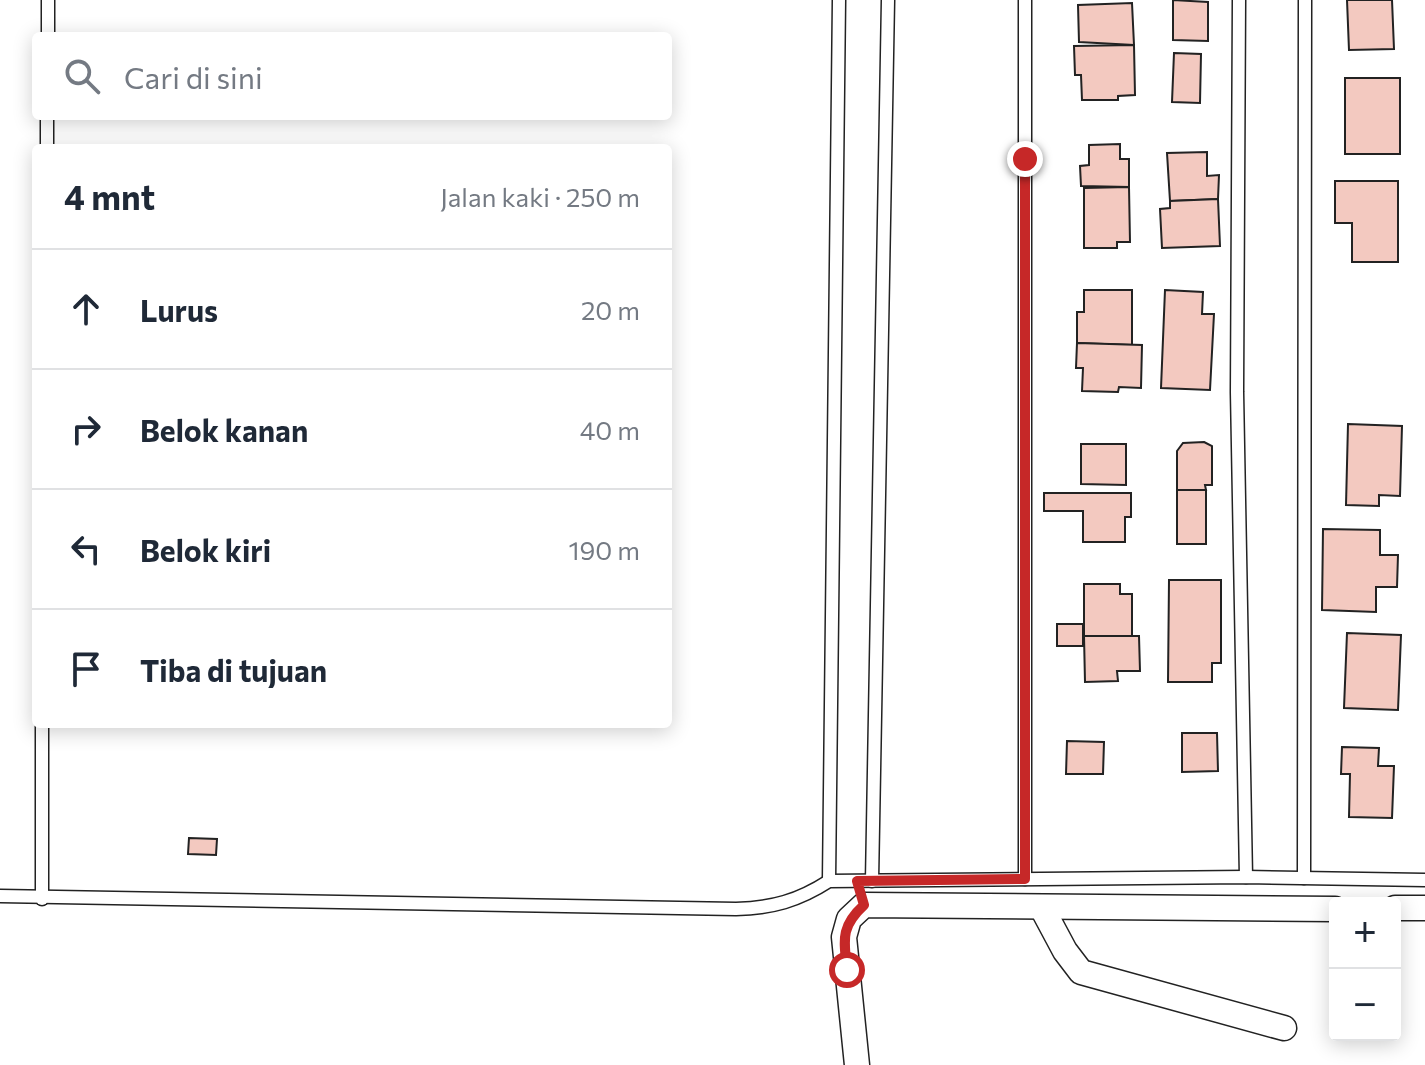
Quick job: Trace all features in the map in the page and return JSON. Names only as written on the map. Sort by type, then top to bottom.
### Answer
[{"type":"street","points":[[857,1065],[844,937],[849,919],[864,905],[1329,909]]},
{"type":"street","points":[[1042,908],[1065,951],[1081,972],[1284,1028]]},
{"type":"street","points":[[1401,908],[1425,908]]},
{"type":"lane","points":[[48,0],[48,32]]},
{"type":"lane","points":[[829,881],[839,0]]},
{"type":"lane","points":[[872,881],[888,0]]},
{"type":"lane","points":[[1025,0],[1025,879]]},
{"type":"lane","points":[[1239,0],[1237,392],[1246,877]]},
{"type":"lane","points":[[1304,878],[1305,0]]},
{"type":"lane","points":[[47,120],[47,144]]},
{"type":"lane","points":[[42,728],[42,899]]},
{"type":"lane","points":[[0,896],[736,909],[773,908],[806,896],[829,881],[1246,877],[1425,880]]},
{"type":"lane","points":[[857,881],[864,905]]},
{"type":"building","points":[[1173,0],[1208,2],[1208,41],[1173,40]]},
{"type":"building","points":[[1347,0],[1392,0],[1394,49],[1349,50]]},
{"type":"building","points":[[1132,3],[1134,45],[1079,42],[1078,5]]},
{"type":"building","points":[[1134,45],[1135,95],[1118,96],[1118,100],[1082,100],[1081,75],[1075,75],[1074,46]]},
{"type":"building","points":[[1174,53],[1201,54],[1200,103],[1172,102]]},
{"type":"building","points":[[1345,78],[1400,78],[1400,154],[1345,154]]},
{"type":"building","points":[[1120,144],[1120,159],[1129,159],[1129,187],[1081,186],[1080,166],[1089,165],[1089,145]]},
{"type":"building","points":[[1207,152],[1207,176],[1219,175],[1218,199],[1170,201],[1167,153]]},
{"type":"building","points":[[1335,181],[1398,181],[1398,262],[1352,262],[1352,223],[1335,223]]},
{"type":"building","points":[[1129,187],[1130,242],[1117,242],[1117,248],[1084,248],[1084,188]]},
{"type":"building","points":[[1218,199],[1220,246],[1162,248],[1160,209],[1170,208],[1170,201]]},
{"type":"building","points":[[1084,290],[1132,290],[1132,345],[1077,343],[1077,312],[1084,312]]},
{"type":"building","points":[[1165,290],[1203,292],[1202,314],[1214,314],[1210,390],[1161,388]]},
{"type":"building","points":[[1077,343],[1142,345],[1141,388],[1119,387],[1118,392],[1082,391],[1083,368],[1076,368]]},
{"type":"building","points":[[1348,424],[1402,426],[1400,496],[1379,495],[1379,506],[1346,505]]},
{"type":"building","points":[[1204,442],[1212,446],[1212,485],[1205,485],[1206,490],[1177,490],[1177,451],[1183,443]]},
{"type":"building","points":[[1081,444],[1126,444],[1126,485],[1081,484]]},
{"type":"building","points":[[1177,490],[1206,490],[1206,544],[1177,544]]},
{"type":"building","points":[[1044,493],[1131,493],[1131,517],[1125,517],[1125,542],[1083,542],[1083,511],[1044,511]]},
{"type":"building","points":[[1323,529],[1380,530],[1380,555],[1398,555],[1397,587],[1376,587],[1376,612],[1322,610]]},
{"type":"building","points":[[1169,580],[1221,580],[1221,663],[1212,663],[1212,682],[1168,682]]},
{"type":"building","points":[[1084,584],[1120,584],[1120,594],[1132,594],[1132,636],[1084,636]]},
{"type":"building","points":[[1057,624],[1083,624],[1083,646],[1057,646]]},
{"type":"building","points":[[1347,633],[1401,635],[1398,710],[1344,708]]},
{"type":"building","points":[[1084,636],[1139,636],[1140,671],[1117,671],[1118,681],[1085,682]]},
{"type":"building","points":[[1182,733],[1217,733],[1218,771],[1182,772]]},
{"type":"building","points":[[1067,741],[1104,742],[1103,774],[1066,774]]},
{"type":"building","points":[[1342,747],[1379,748],[1378,766],[1394,766],[1392,818],[1349,817],[1350,774],[1341,774]]},
{"type":"building","points":[[189,838],[217,839],[216,855],[188,854]]},
{"type":"route","points":[[847,970],[844,937],[849,919],[864,905],[857,881],[1025,879],[1025,159]]}]
